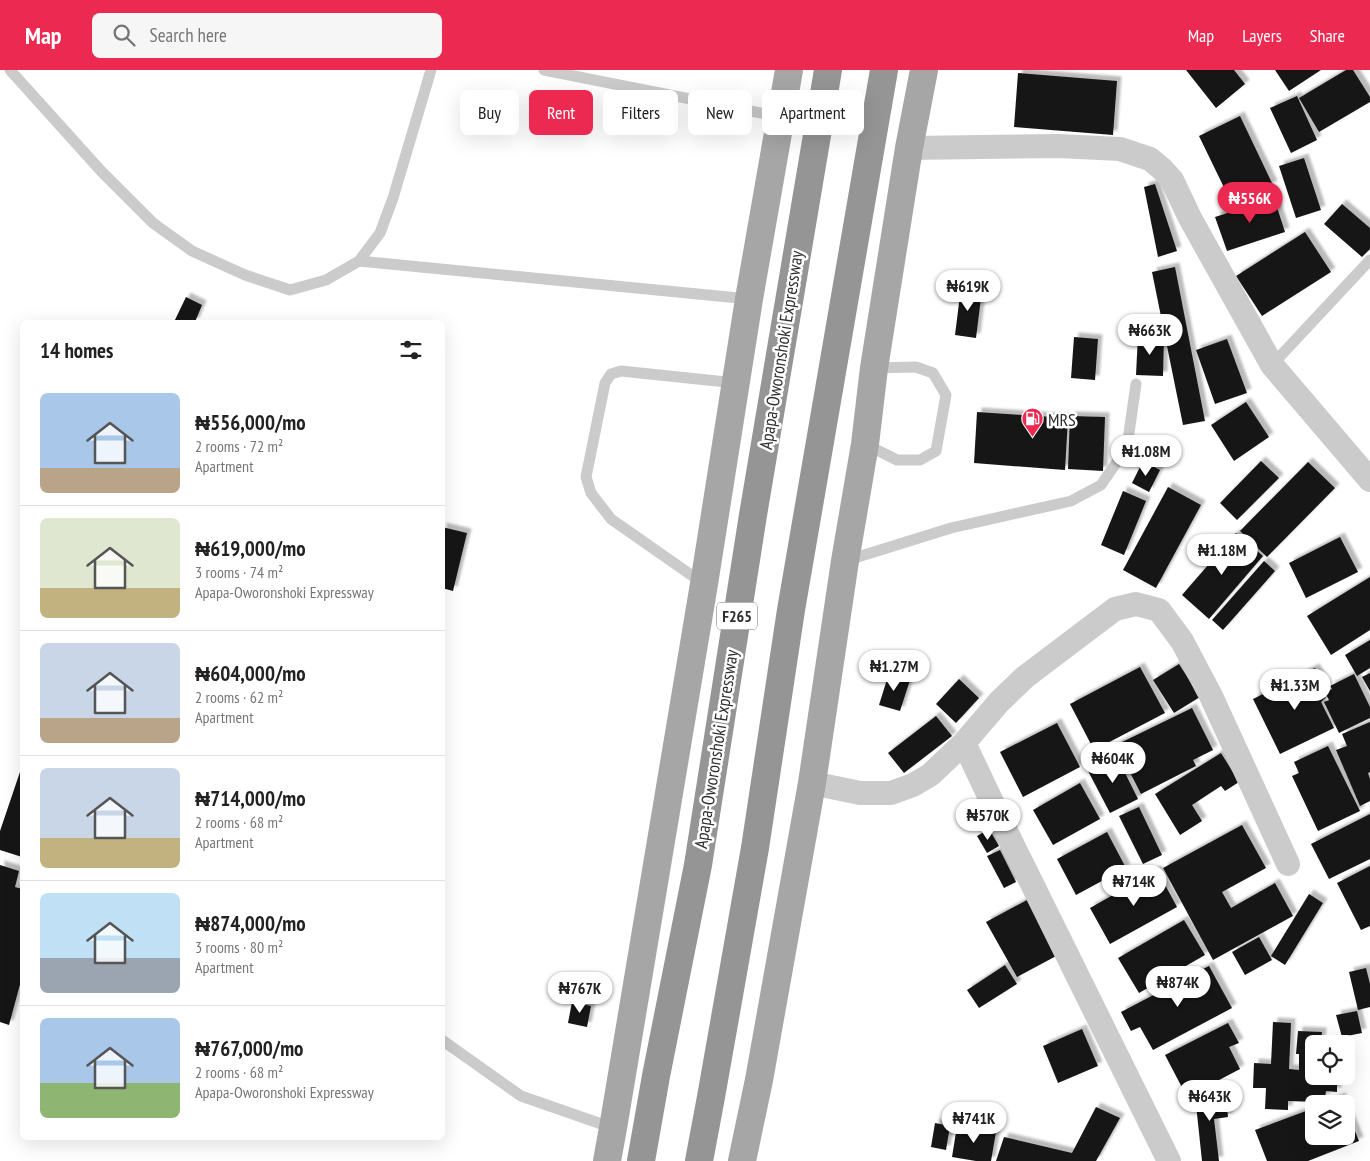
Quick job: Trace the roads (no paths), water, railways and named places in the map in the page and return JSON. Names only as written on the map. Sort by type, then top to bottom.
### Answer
[{"type":"highway","name":"Apapa-Oworonshoki Expressway","points":[[641,1161],[698,865],[752,525],[828,70]]},
{"type":"highway","points":[[698,1161],[713,1088],[753,858],[791,610],[884,70]]},
{"type":"main road","points":[[786,90],[789,70]]},
{"type":"main road","points":[[742,1161],[759,1080],[812,784],[845,561],[865,444],[874,368],[909,148],[924,70]]},
{"type":"main road","points":[[606,1161],[778,135]]},
{"type":"street","points":[[909,148],[1085,147],[1120,149],[1150,159],[1172,180],[1198,233],[1272,365],[1370,480]]},
{"type":"street","points":[[812,784],[860,793],[891,792],[913,785],[930,775],[964,743],[999,702],[1025,677],[1115,609],[1136,604],[1159,610],[1182,641],[1211,696],[1288,864]]},
{"type":"street","points":[[964,743],[1004,828],[1169,1161]]},
{"type":"lane","points":[[10,70],[101,171],[153,223],[192,250],[246,275],[290,290],[326,280],[359,261],[380,232],[393,198],[431,70]]},
{"type":"lane","points":[[544,70],[762,113]]},
{"type":"lane","points":[[1272,365],[1370,260]]},
{"type":"lane","points":[[359,261],[749,299]]},
{"type":"lane","points":[[865,444],[897,460],[920,460],[936,451],[946,395],[933,374],[916,366],[874,368]]},
{"type":"lane","points":[[704,584],[611,519],[591,493],[586,477],[605,383],[611,374],[621,371],[736,383]]},
{"type":"lane","points":[[845,561],[951,528],[1071,501],[1101,485],[1127,447],[1136,384]]},
{"type":"lane","points":[[445,1042],[521,1096],[613,1128]]},
{"type":"place","name":"MRS","points":[[1032,438]]}]
